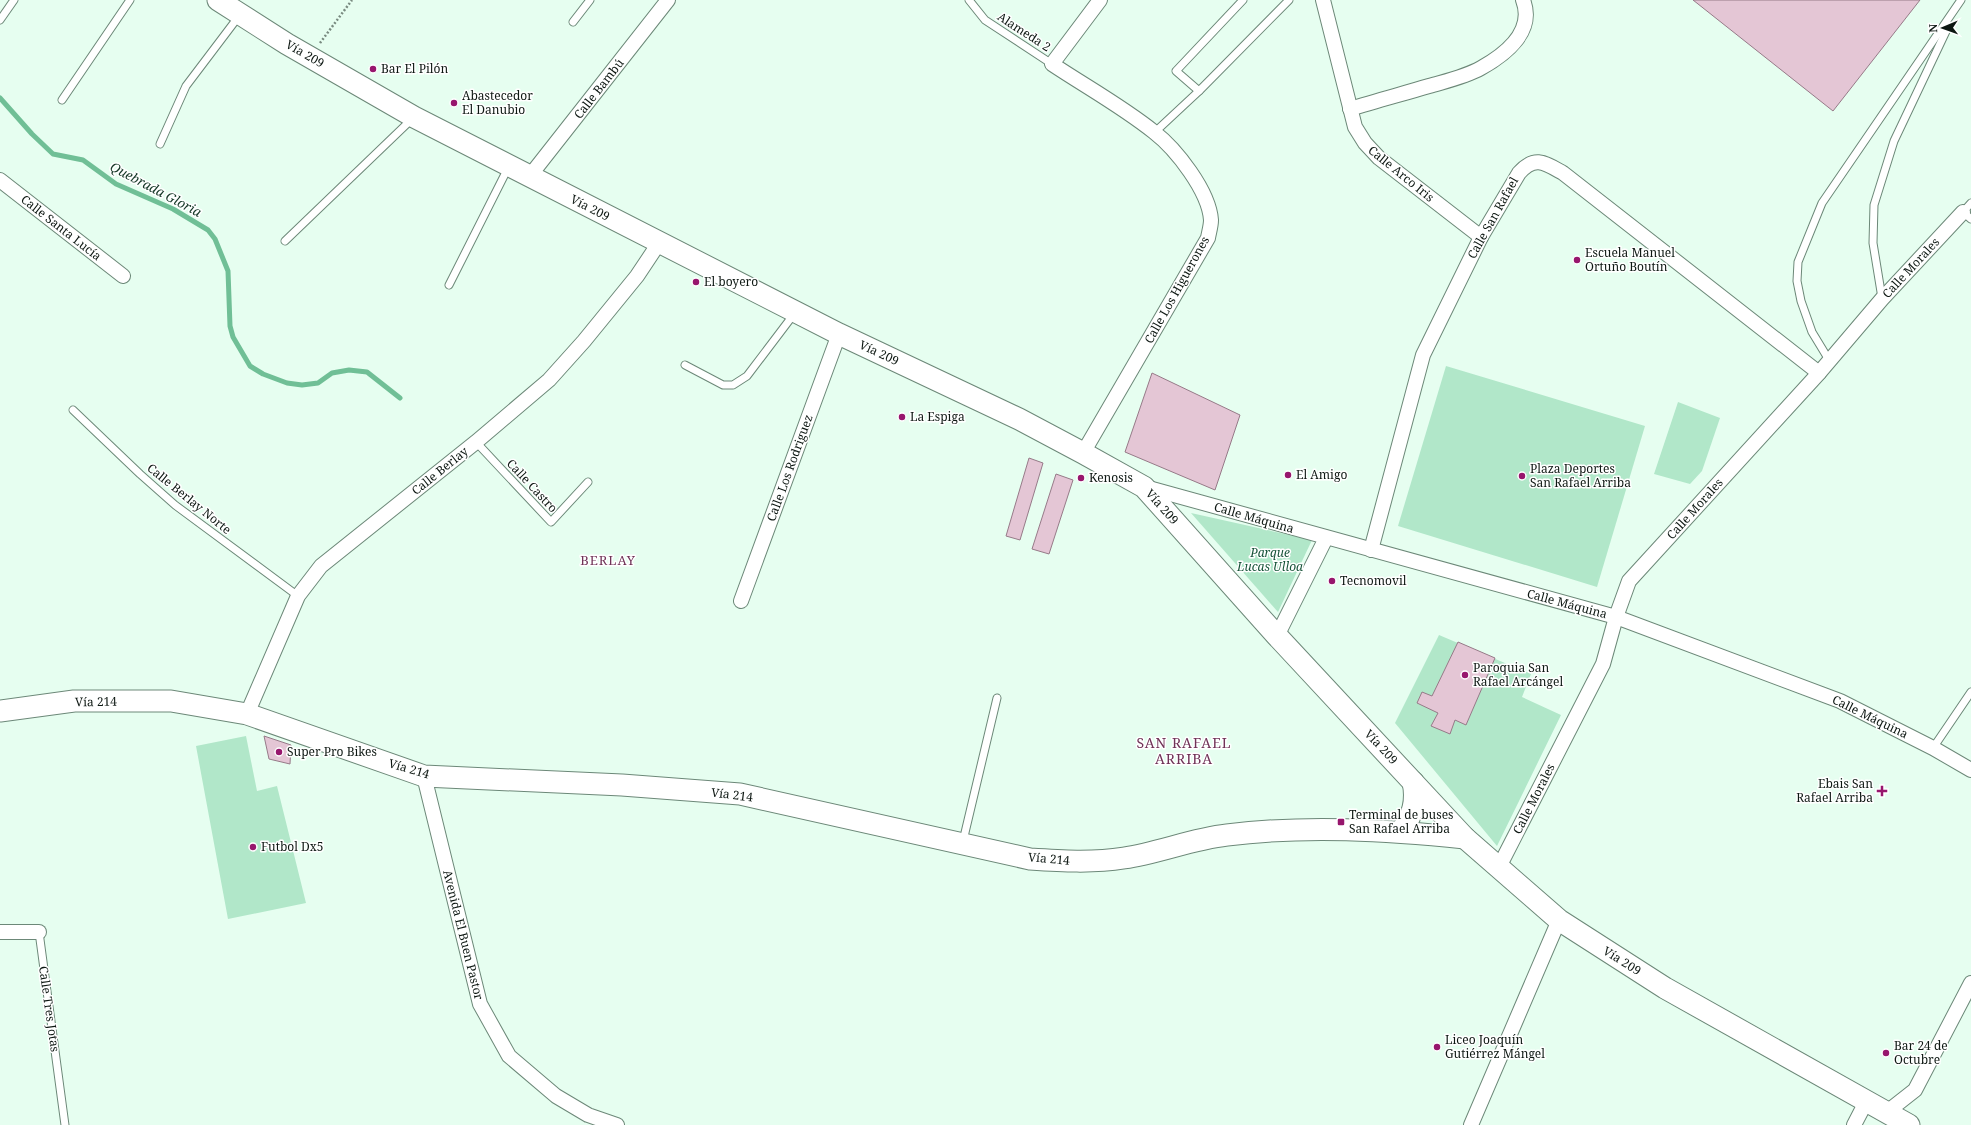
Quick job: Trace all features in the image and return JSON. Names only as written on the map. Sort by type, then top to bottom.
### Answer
[{"type":"main road","name":"Vía 209","points":[[218,0],[310,57],[414,117],[508,167],[839,334],[1019,419],[1084,452],[1144,487],[1277,636],[1466,838],[1559,920],[1665,988],[1867,1100],[1909,1125]]},
{"type":"main road","name":"Vía 214","points":[[0,711],[74,701],[171,701],[247,714],[424,776],[622,785],[740,794],[1030,859],[1076,862],[1123,858],[1226,835],[1308,830],[1401,832],[1466,838]]},
{"type":"main road","points":[[1401,832],[1407,823],[1413,808],[1415,793],[1413,782]]},
{"type":"street","name":"Calle Bambú","points":[[529,177],[668,0]]},
{"type":"street","points":[[1052,64],[1100,0]]},
{"type":"street","name":"Calle Arco Iris","points":[[1323,0],[1355,127],[1365,143],[1378,158],[1481,237]]},
{"type":"street","points":[[1350,109],[1453,79],[1480,69],[1505,51],[1522,34],[1526,20],[1523,0]]},
{"type":"street","name":"Calle Los Higuerones","points":[[1052,64],[1155,132],[1188,169],[1201,189],[1208,205],[1211,220],[1208,238],[1084,452]]},
{"type":"street","name":"Calle San Rafael","points":[[1371,550],[1423,355],[1481,237],[1518,173],[1525,165],[1533,162],[1548,164],[1564,174],[1819,373]]},
{"type":"street","name":"Calle Santa Lucía","points":[[0,180],[123,276]]},
{"type":"street","name":"Calle Morales","points":[[1499,867],[1603,664],[1616,617],[1630,581],[1819,373],[1882,299],[1968,211]]},
{"type":"street","name":"Calle Berlay","points":[[247,714],[298,596],[321,566],[476,442],[554,374],[584,341],[637,276],[659,243]]},
{"type":"street","name":"Calle Los Rodriguez","points":[[740,601],[839,334]]},
{"type":"street","name":"Calle Máquina","points":[[1144,487],[1616,617],[1840,701],[1933,748],[1971,770]]},
{"type":"street","points":[[1277,636],[1326,538]]},
{"type":"street","name":"Avenida El Buen Pastor","points":[[424,776],[480,1004],[509,1056],[556,1096],[592,1120],[617,1125]]},
{"type":"street","points":[[1471,1125],[1559,920]]},
{"type":"street","name":"Calle Tres Jotas","points":[[0,932],[39,932]]},
{"type":"street","points":[[1887,1112],[1915,1090],[1971,983]]},
{"type":"street","points":[[1854,1125],[1867,1100]]},
{"type":"lane","points":[[0,20],[14,0]]},
{"type":"lane","points":[[62,100],[130,0]]},
{"type":"lane","points":[[574,22],[590,0]]},
{"type":"lane","name":"Alameda 2","points":[[970,0],[985,20],[1052,64]]},
{"type":"lane","points":[[1199,91],[1176,71],[1243,0]]},
{"type":"lane","points":[[1155,132],[1199,91],[1289,0]]},
{"type":"lane","points":[[1882,299],[1874,243],[1874,205],[1894,141],[1959,2]]},
{"type":"lane","points":[[1829,360],[1812,332],[1801,301],[1797,281],[1798,262],[1822,203],[1959,2]]},
{"type":"lane","points":[[160,144],[186,86],[240,14]]},
{"type":"lane","points":[[285,240],[414,117]]},
{"type":"lane","points":[[449,285],[508,167]]},
{"type":"lane","points":[[685,365],[724,385],[733,385],[747,376],[795,312]]},
{"type":"lane","name":"Calle Berlay Norte","points":[[73,410],[140,474],[175,504],[298,596]]},
{"type":"lane","name":"Calle Castro","points":[[476,442],[552,522],[588,482]]},
{"type":"lane","points":[[1933,748],[1971,692]]},
{"type":"lane","points":[[963,844],[997,698]]},
{"type":"lane","name":"Calle Tres Jotas","points":[[39,932],[64,1125]]},
{"type":"path","points":[[310,57],[352,0]]},
{"type":"green space","name":"Plaza Deportes San Rafael Arriba","points":[[1446,366],[1645,426],[1597,587],[1398,526]]},
{"type":"green space","points":[[1678,402],[1720,418],[1702,471],[1690,484],[1654,474]]},
{"type":"green space","name":"Parque Lucas Ulloa","points":[[1191,513],[1312,540],[1278,612]]},
{"type":"green space","points":[[1439,635],[1531,674],[1522,697],[1561,715],[1497,846],[1395,723]]},
{"type":"green space","name":"Futbol Dx5","points":[[246,736],[257,791],[277,786],[306,903],[228,919],[196,746]]},
{"type":"building","points":[[1693,0],[1920,0],[1833,111]]},
{"type":"building","points":[[1152,373],[1240,415],[1215,490],[1125,452]]},
{"type":"building","points":[[1029,458],[1043,463],[1020,540],[1006,536]]},
{"type":"building","points":[[1056,474],[1073,480],[1049,554],[1032,549]]},
{"type":"building","name":"Paroquia San Rafael Arcángel","points":[[1458,642],[1495,658],[1466,725],[1455,720],[1450,734],[1431,726],[1438,713],[1417,703],[1422,692],[1432,696]]},
{"type":"building","name":"Super Pro Bikes","points":[[264,736],[291,745],[290,764],[269,759]]},
{"type":"waterway","name":"Quebrada Gloria","points":[[0,98],[32,134],[53,154],[83,160],[116,184],[173,209],[208,230],[215,239],[228,271],[230,326],[233,337],[250,366],[263,374],[287,383],[302,385],[318,383],[332,373],[349,370],[367,372],[400,398]]},
{"type":"place","name":"Bar El Pilón","points":[[373,69]]},
{"type":"place","name":"Abastecedor El Danubio","points":[[454,103]]},
{"type":"place","name":"Escuela Manuel Ortuño Boutín","points":[[1577,260]]},
{"type":"place","name":"El boyero","points":[[696,282]]},
{"type":"place","name":"La Espiga","points":[[902,417]]},
{"type":"place","name":"El Amigo","points":[[1288,475]]},
{"type":"place","name":"Plaza Deportes San Rafael Arriba","points":[[1522,476]]},
{"type":"place","name":"Kenosis","points":[[1081,478]]},
{"type":"place","name":"Tecnomovil","points":[[1332,581]]},
{"type":"place","name":"Paroquia San Rafael Arcángel","points":[[1465,675]]},
{"type":"place","name":"Super Pro Bikes","points":[[279,752]]},
{"type":"place","name":"Ebais San Rafael Arriba","points":[[1882,791]]},
{"type":"place","name":"Terminal de buses San Rafael Arriba","points":[[1341,822]]},
{"type":"place","name":"Futbol Dx5","points":[[253,847]]},
{"type":"place","name":"Liceo Joaquín Gutiérrez Mángel","points":[[1437,1047]]},
{"type":"place","name":"Bar 24 de Octubre","points":[[1886,1053]]},
{"type":"district","name":"BERLAY","points":[[608,560]]},
{"type":"district","name":"SAN RAFAEL ARRIBA","points":[[1184,752]]}]
